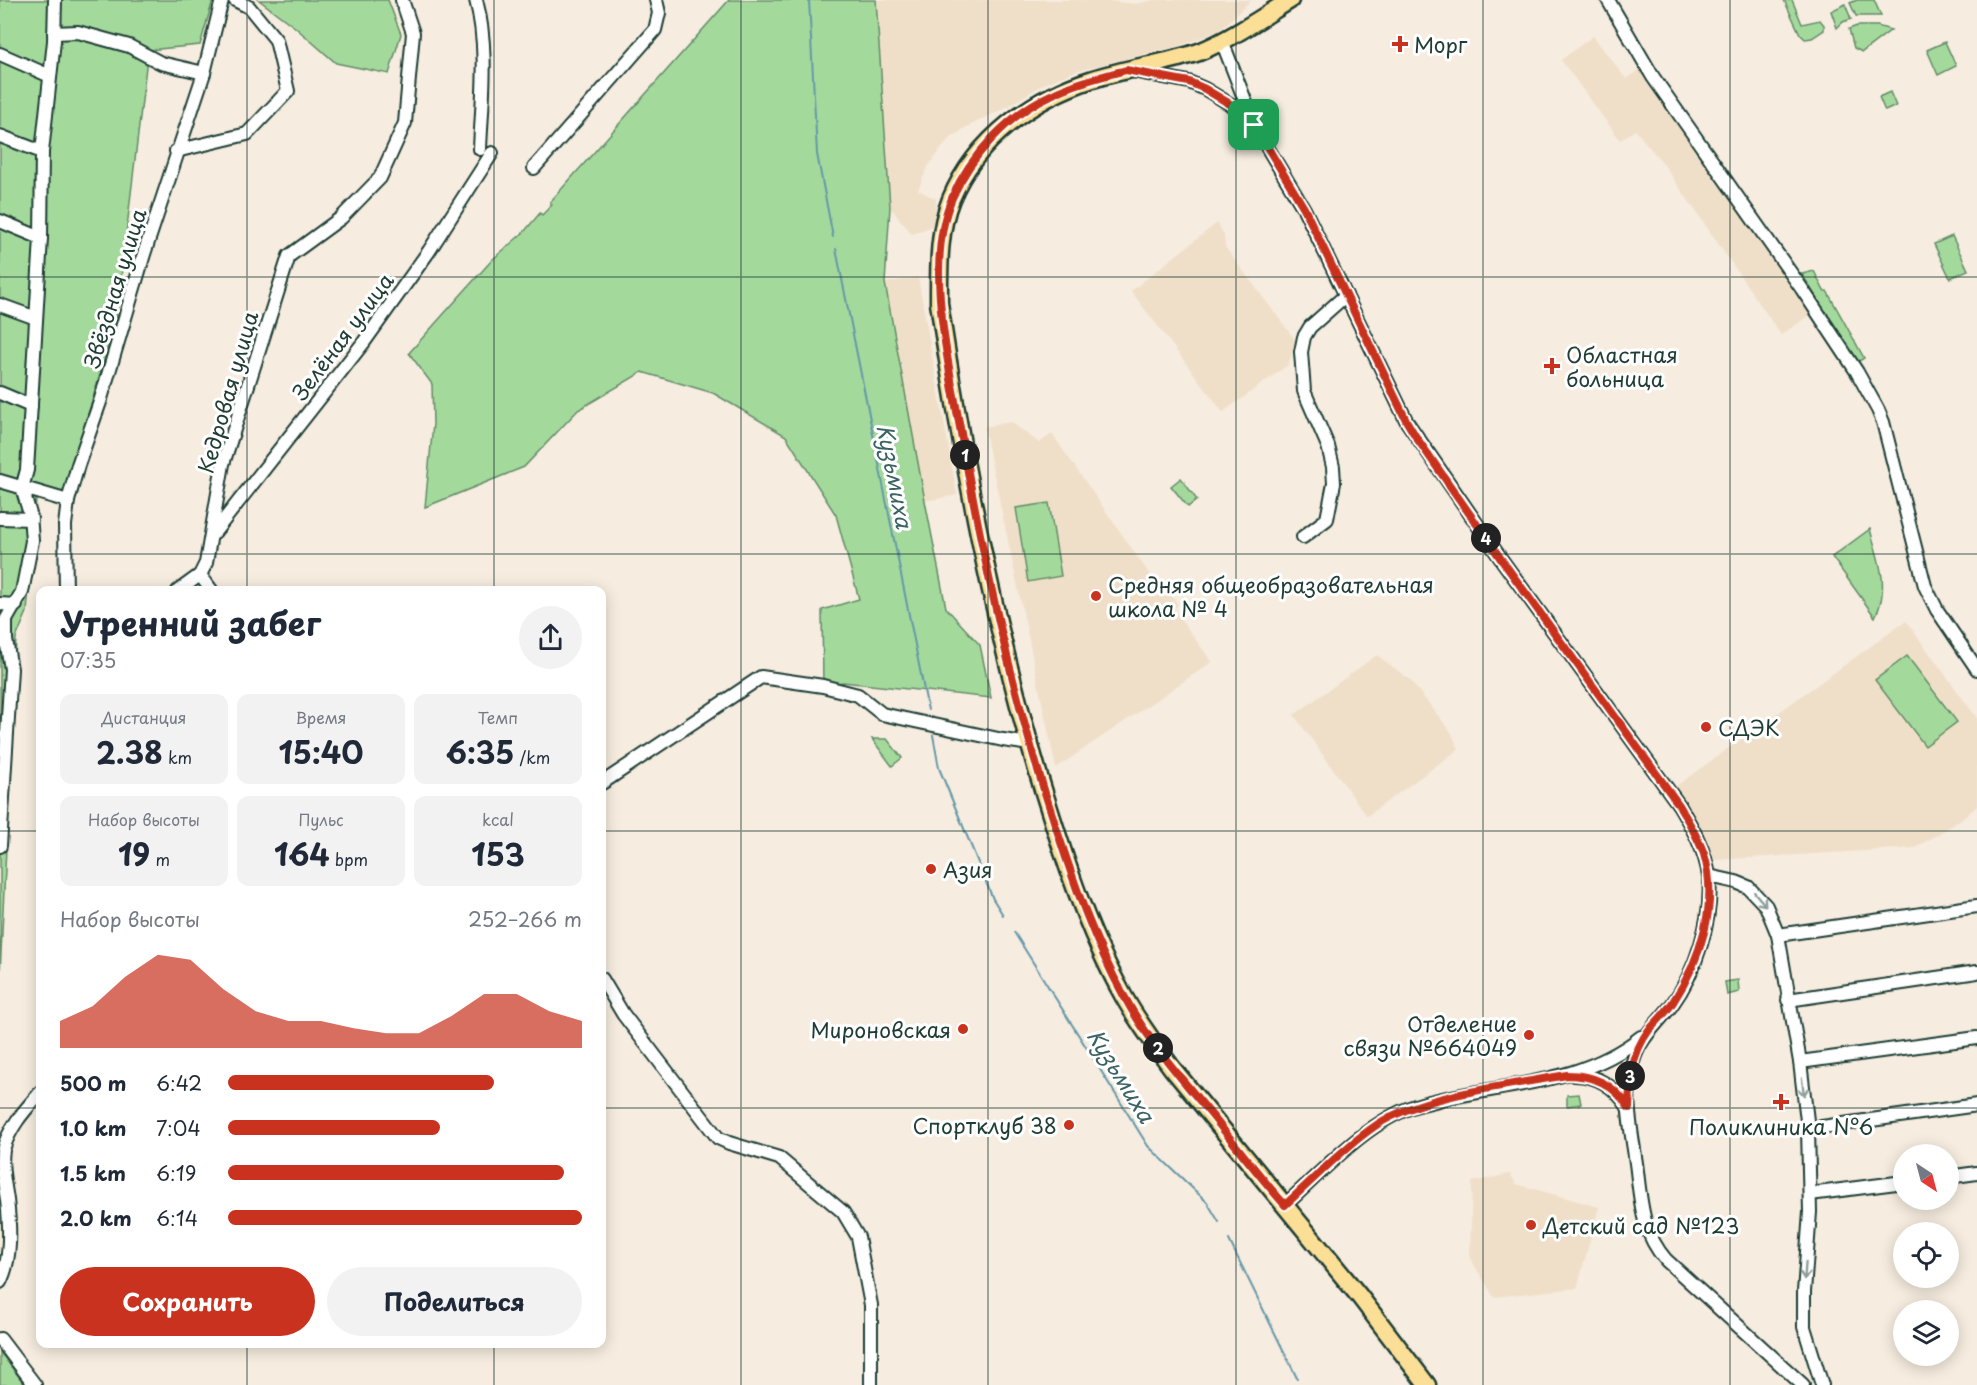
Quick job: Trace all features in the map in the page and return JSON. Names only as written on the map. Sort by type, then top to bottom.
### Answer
[{"type":"main road","points":[[1290,0],[1222,41],[1180,58],[1096,78],[1047,96],[1007,126],[985,147],[963,174],[950,201],[939,268],[939,303],[980,544],[1000,633],[1030,744],[1078,895],[1107,964],[1144,1030],[1172,1068],[1374,1315],[1427,1385]]},
{"type":"street","points":[[0,846],[5,687],[11,669],[6,640],[6,620],[22,592],[32,541],[31,519],[22,488],[27,470],[41,238],[42,152],[56,0]]},
{"type":"street","name":"Звёздная улица","points":[[66,586],[64,525],[68,501],[176,152],[204,73],[222,0]]},
{"type":"street","points":[[176,152],[247,134],[288,91],[276,40],[249,7],[235,0]]},
{"type":"street","name":"Кедровая улица","points":[[201,575],[212,534],[223,464],[289,256],[340,218],[380,178],[405,123],[413,33],[402,0]]},
{"type":"street","name":"Зелёная улица","points":[[212,534],[364,342],[429,251],[486,151],[484,52],[476,0]]},
{"type":"street","points":[[534,168],[655,30],[659,13],[656,0]]},
{"type":"street","points":[[1608,0],[1653,77],[1800,286],[1861,379],[1883,422],[1925,586],[1936,610],[1977,669]]},
{"type":"street","points":[[54,33],[78,32],[129,46],[161,63],[204,73]]},
{"type":"street","points":[[1222,41],[1254,125],[1291,184],[1416,437],[1679,805],[1694,830],[1709,876],[1709,900],[1704,928],[1695,961],[1682,988],[1671,1006],[1638,1047],[1632,1064],[1629,1108],[1641,1214],[1656,1249],[1803,1385]]},
{"type":"street","points":[[0,54],[50,76]]},
{"type":"street","points":[[1126,70],[1189,82],[1230,104],[1254,125]]},
{"type":"street","points":[[0,136],[42,152]]},
{"type":"street","points":[[0,221],[41,238]]},
{"type":"street","points":[[1303,537],[1327,519],[1334,483],[1328,446],[1304,391],[1301,352],[1307,331],[1346,295]]},
{"type":"street","points":[[0,305],[36,318]]},
{"type":"street","points":[[0,393],[31,406]]},
{"type":"street","points":[[0,481],[68,501]]},
{"type":"street","points":[[0,518],[31,519]]},
{"type":"street","points":[[185,586],[201,575],[209,586]]},
{"type":"street","points":[[0,604],[16,605]]},
{"type":"street","points":[[606,780],[761,676],[823,686],[858,695],[882,714],[1030,744]]},
{"type":"street","points":[[1709,876],[1736,882],[1753,891],[1767,906],[1778,935],[1800,1062],[1808,1129],[1810,1212],[1804,1292],[1804,1327],[1822,1385]]},
{"type":"street","points":[[1778,935],[1977,906]]},
{"type":"street","points":[[1788,1000],[1977,972]]},
{"type":"street","points":[[606,986],[623,1014],[718,1138],[779,1158],[843,1212],[858,1237],[871,1305],[871,1385]]},
{"type":"street","points":[[1285,1205],[1363,1136],[1395,1115],[1414,1107],[1459,1096],[1567,1075],[1589,1068],[1611,1057],[1650,1030]]},
{"type":"street","points":[[1800,1062],[1977,1038]]},
{"type":"street","points":[[1567,1075],[1583,1075],[1599,1080],[1621,1096],[1629,1108]]},
{"type":"street","points":[[0,1282],[4,1275],[8,1252],[6,1199],[2,1176],[3,1152],[13,1126],[36,1098]]},
{"type":"street","points":[[1808,1129],[1977,1105]]},
{"type":"street","points":[[1959,1175],[1977,1173]]},
{"type":"street","points":[[1810,1194],[1893,1183]]},
{"type":"street","points":[[0,1339],[35,1385]]},
{"type":"shaded area","points":[[876,0],[1099,0],[1135,4],[1155,0],[1251,0],[1219,31],[1176,47],[1075,71],[1042,85],[1009,106],[965,128],[948,140],[927,168],[918,190],[936,199],[935,225],[912,234],[890,207]]},
{"type":"shaded area","points":[[1593,36],[1626,79],[1640,69],[1810,315],[1781,335],[1662,162],[1635,130],[1620,140],[1561,60]]},
{"type":"shaded area","points":[[1217,223],[1224,235],[1225,247],[1296,341],[1288,365],[1223,412],[1131,291]]},
{"type":"shaded area","points":[[918,277],[957,495],[925,501],[885,283]]},
{"type":"shaded area","name":"Средняя общеобразовательная школа № 4","points":[[1011,422],[1039,443],[1052,434],[1155,582],[1166,588],[1178,604],[1174,610],[1212,662],[1056,768],[984,427]]},
{"type":"shaded area","points":[[1906,621],[1977,718],[1977,806],[1961,820],[1915,848],[1714,860],[1700,827],[1672,789]]},
{"type":"shaded area","points":[[1377,655],[1410,680],[1451,732],[1459,749],[1367,816],[1294,715]]},
{"type":"shaded area","points":[[1510,1174],[1516,1184],[1599,1207],[1577,1288],[1494,1297],[1470,1258],[1472,1182]]},
{"type":"green space","points":[[0,0],[213,0],[200,45],[148,50],[116,320],[65,492],[36,500],[27,612],[16,638],[0,974]]},
{"type":"green space","points":[[259,0],[388,0],[401,34],[389,74],[336,63]]},
{"type":"green space","points":[[729,0],[876,0],[890,207],[885,283],[946,608],[980,645],[991,698],[843,682],[823,686],[822,610],[859,599],[836,515],[786,436],[713,393],[642,372],[578,410],[524,467],[425,507],[433,424],[432,384],[409,353],[492,260],[524,232],[540,213],[542,215],[552,205],[550,202]]},
{"type":"green space","points":[[1784,0],[1792,0],[1802,24],[1820,20],[1824,25],[1824,30],[1812,38],[1805,39],[1800,34]]},
{"type":"green space","points":[[1857,0],[1874,0],[1881,16],[1856,16],[1850,3]]},
{"type":"green space","points":[[1845,4],[1851,19],[1843,22],[1837,28],[1831,11]]},
{"type":"green space","points":[[1857,26],[1877,26],[1891,30],[1862,52],[1854,48],[1849,29]]},
{"type":"green space","points":[[1945,42],[1956,66],[1938,75],[1927,50]]},
{"type":"green space","points":[[1890,92],[1896,106],[1885,111],[1879,97]]},
{"type":"green space","points":[[1952,236],[1968,270],[1950,278],[1934,244]]},
{"type":"green space","points":[[1814,271],[1864,358],[1856,363],[1802,274]]},
{"type":"green space","points":[[1181,478],[1197,500],[1188,507],[1171,486]]},
{"type":"green space","points":[[1049,503],[1061,576],[1028,582],[1016,508]]},
{"type":"green space","points":[[1870,529],[1883,584],[1880,606],[1875,617],[1832,557]]},
{"type":"green space","points":[[1907,656],[1957,722],[1925,746],[1875,680]]},
{"type":"green space","points":[[872,739],[887,739],[902,758],[892,766]]},
{"type":"green space","points":[[1738,980],[1739,992],[1727,995],[1725,982]]},
{"type":"green space","points":[[1579,1094],[1581,1104],[1567,1106],[1567,1095]]},
{"type":"green space","points":[[0,1352],[25,1385],[0,1385]]},
{"type":"waterway","name":"Кузьмиха","points":[[809,0],[817,154],[833,237]]},
{"type":"waterway","name":"Кузьмиха","points":[[836,249],[928,710]]},
{"type":"waterway","name":"Кузьмиха","points":[[933,735],[939,768],[993,899],[1003,915]]},
{"type":"waterway","name":"Кузьмиха","points":[[1014,932],[1148,1146],[1207,1202],[1219,1222]]},
{"type":"waterway","name":"Кузьмиха","points":[[1229,1240],[1297,1378]]},
{"type":"place","name":"Морг","points":[[1400,44]]},
{"type":"place","name":"Областная больница","points":[[1552,366]]},
{"type":"place","name":"Средняя общеобразовательная школа № 4","points":[[1096,596]]},
{"type":"place","name":"СДЭК","points":[[1706,727]]},
{"type":"place","name":"Азия","points":[[931,869]]},
{"type":"place","name":"Мироновская","points":[[963,1029]]},
{"type":"place","name":"Отделение связи №664049","points":[[1529,1035]]},
{"type":"place","name":"Поликлиника N°6","points":[[1781,1102]]},
{"type":"place","name":"Спортклуб 38","points":[[1069,1125]]},
{"type":"place","name":"Детский сад №123","points":[[1531,1225]]},
{"type":"route","points":[[1126,70],[1189,82],[1230,104],[1254,125],[1304,208],[1390,388],[1416,437],[1679,805],[1694,830],[1709,876],[1709,900],[1695,961],[1671,1006],[1638,1047],[1632,1064],[1629,1084],[1629,1108],[1612,1087],[1583,1075],[1567,1075],[1414,1107],[1395,1115],[1363,1136],[1285,1205],[1172,1068],[1144,1030],[1107,964],[1078,895],[1021,715],[1000,633],[980,544],[939,303],[939,268],[943,235],[950,201],[963,174],[985,147],[1007,126],[1047,96],[1071,86],[1126,70]]}]
